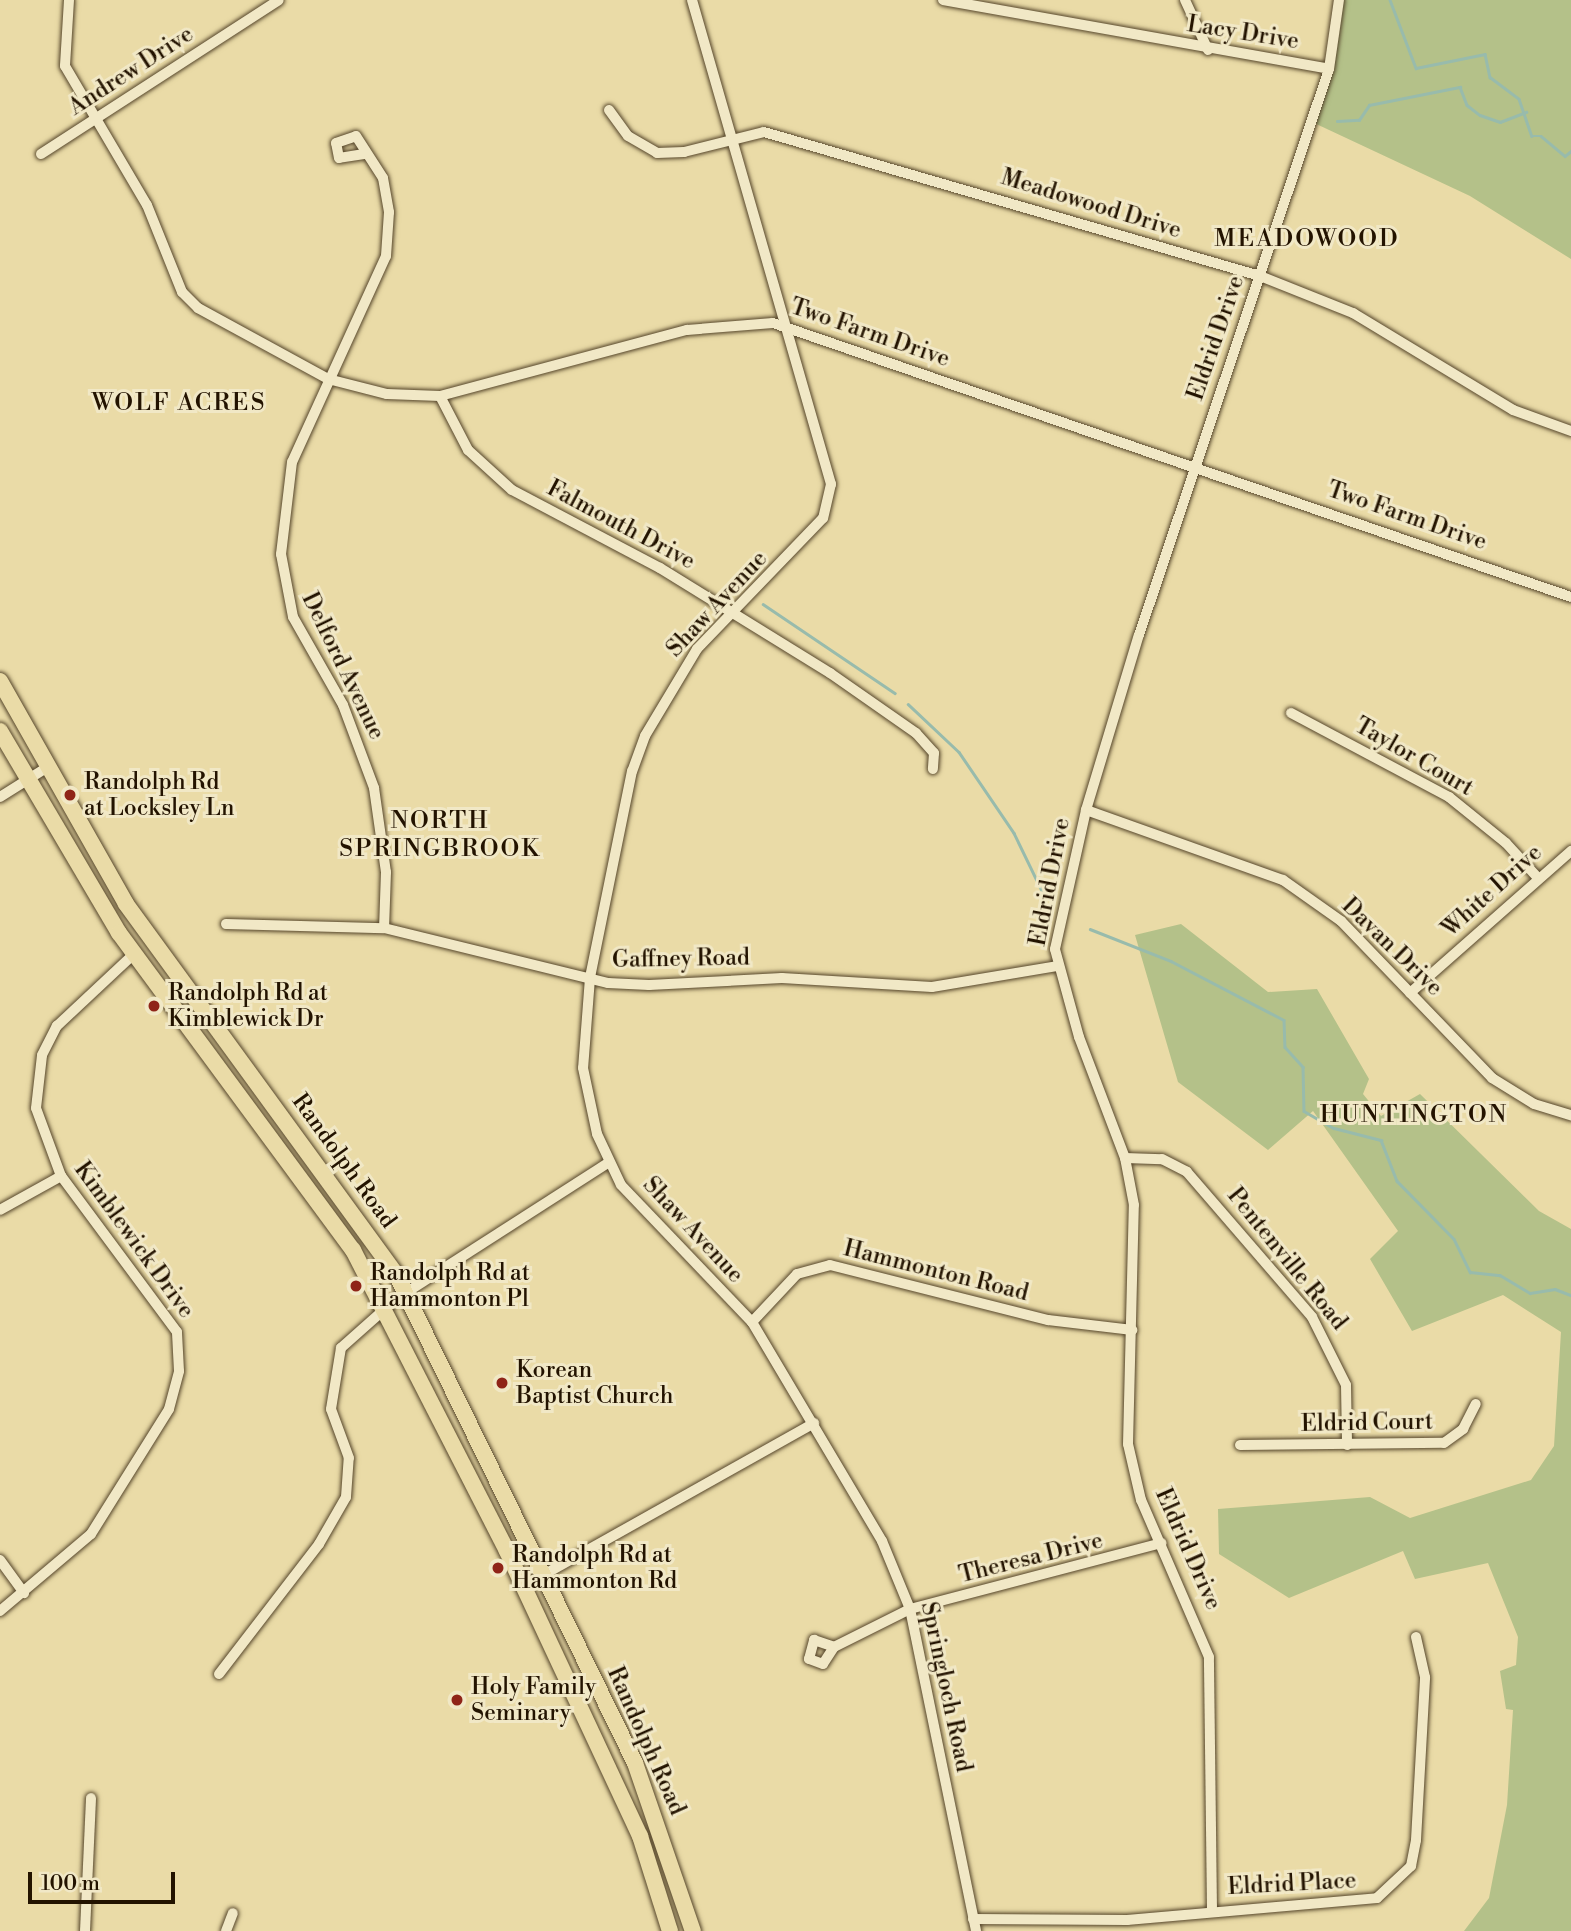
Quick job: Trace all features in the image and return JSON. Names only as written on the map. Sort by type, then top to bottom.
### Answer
[{"type":"main road","name":"Randolph Road","points":[[0,681],[46,768],[126,904],[333,1183],[405,1294],[635,1763],[693,1931]]},
{"type":"main road","name":"Randolph Road","points":[[0,731],[26,780],[135,953],[318,1198],[383,1310],[522,1587],[640,1836],[670,1931]]},
{"type":"street","name":"Two Farm Drive","points":[[69,0],[65,66],[94,121],[147,205],[182,292],[198,308],[328,379],[387,394],[440,396],[724,323],[789,328],[1571,597]]},
{"type":"street","name":"Andrew Drive","points":[[41,154],[279,0]]},
{"type":"street","name":"Shaw Avenue","points":[[692,0],[826,455],[829,501],[804,543],[733,612],[684,665],[645,736],[632,771],[590,978],[583,1068],[609,1162],[648,1218],[752,1322]]},
{"type":"street","name":"Lacy Drive","points":[[943,0],[1208,50],[1329,69]]},
{"type":"street","points":[[1185,0],[1208,50]]},
{"type":"street","name":"Eldrid Drive","points":[[1212,1910],[1209,1657],[1141,1500],[1128,1444],[1136,1245],[1125,1158],[1058,966],[1061,913],[1086,810],[1194,467],[1329,69],[1339,0]]},
{"type":"street","name":"Meadowood Drive","points":[[609,110],[628,136],[657,153],[684,152],[764,132],[1260,276],[1353,313],[1513,410],[1571,431]]},
{"type":"street","name":"Delford Avenue","points":[[364,155],[383,178],[389,239],[377,283],[328,379],[292,462],[281,554],[293,617],[343,705],[374,788],[386,872],[384,928]]},
{"type":"street","name":"Falmouth Drive","points":[[440,396],[468,450],[512,490],[733,612],[916,733],[934,753],[933,769]]},
{"type":"street","name":"Taylor Court","points":[[1291,713],[1449,797],[1538,878]]},
{"type":"street","points":[[0,797],[46,768]]},
{"type":"street","name":"Davan Drive","points":[[1086,810],[1283,880],[1341,921],[1492,1078],[1534,1104],[1571,1115]]},
{"type":"street","name":"White Drive","points":[[1410,993],[1571,851]]},
{"type":"street","name":"Gaffney Road","points":[[226,924],[384,928],[590,978],[649,985],[782,978],[932,987],[1058,966]]},
{"type":"street","name":"Kimblewick Drive","points":[[0,1611],[74,1552],[104,1515],[169,1409],[179,1371],[177,1332],[61,1176],[36,1108],[42,1055],[71,1009],[135,953]]},
{"type":"street","name":"Pentenville Road","points":[[1125,1158],[1162,1159],[1187,1172],[1312,1317],[1346,1385],[1347,1445]]},
{"type":"street","points":[[219,1674],[319,1544],[346,1497],[349,1458],[331,1409],[331,1385],[341,1348],[405,1294],[609,1162]]},
{"type":"street","points":[[0,1210],[61,1176]]},
{"type":"street","name":"Hammonton Road","points":[[752,1322],[797,1274],[830,1265],[1048,1321],[1132,1330]]},
{"type":"street","name":"Springloch Road","points":[[752,1322],[882,1541],[910,1609],[976,1931]]},
{"type":"street","name":"Eldrid Court","points":[[1240,1445],[1444,1443],[1463,1429],[1476,1404]]},
{"type":"street","points":[[522,1587],[543,1578],[814,1423]]},
{"type":"street","name":"Theresa Drive","points":[[834,1647],[910,1609],[1161,1543]]},
{"type":"street","points":[[0,1560],[24,1593]]},
{"type":"street","name":"Eldrid Place","points":[[973,1919],[1127,1920],[1212,1910],[1357,1904],[1398,1883],[1411,1866],[1416,1839],[1425,1677],[1416,1637]]},
{"type":"street","points":[[85,1931],[91,1798]]},
{"type":"street","points":[[226,1931],[233,1913]]},
{"type":"green space","points":[[1339,0],[1571,0],[1571,259],[1470,196],[1312,122]]},
{"type":"green space","points":[[1181,924],[1268,992],[1317,989],[1369,1079],[1363,1094],[1381,1116],[1420,1094],[1539,1211],[1571,1229],[1571,1931],[1464,1931],[1489,1898],[1507,1805],[1513,1710],[1506,1709],[1500,1671],[1516,1665],[1518,1637],[1488,1563],[1415,1579],[1403,1551],[1289,1598],[1219,1554],[1218,1509],[1370,1497],[1410,1518],[1531,1480],[1554,1446],[1561,1332],[1503,1295],[1412,1331],[1370,1259],[1398,1231],[1313,1111],[1268,1150],[1178,1082],[1135,935]]},
{"type":"waterway","points":[[1390,0],[1416,68],[1485,54],[1490,77],[1519,99],[1532,136],[1541,136],[1565,156],[1571,151]]},
{"type":"waterway","points":[[1337,121],[1359,120],[1369,105],[1460,87],[1467,105],[1480,115],[1500,122],[1526,112]]},
{"type":"waterway","points":[[763,604],[895,693]]},
{"type":"waterway","points":[[908,704],[959,752],[1014,833],[1042,891]]},
{"type":"waterway","points":[[1090,929],[1171,961],[1284,1020],[1285,1047],[1303,1067],[1304,1111],[1334,1128],[1381,1140],[1397,1181],[1454,1239],[1470,1272],[1500,1275],[1530,1293],[1555,1289],[1571,1295]]},
{"type":"place","name":"Randolph Rd at Locksley Ln","points":[[70,795]]},
{"type":"place","name":"Randolph Rd at Kimblewick Dr","points":[[154,1006]]},
{"type":"place","name":"Randolph Rd at Hammonton Pl","points":[[356,1286]]},
{"type":"place","name":"Korean Baptist Church","points":[[502,1383]]},
{"type":"place","name":"Randolph Rd at Hammonton Rd","points":[[498,1568]]},
{"type":"place","name":"Holy Family Seminary","points":[[457,1700]]},
{"type":"district","name":"MEADOWOOD","points":[[1307,240]]},
{"type":"district","name":"WOLF ACRES","points":[[179,404]]},
{"type":"district","name":"NORTH SPRINGBROOK","points":[[440,836]]},
{"type":"district","name":"HUNTINGTON","points":[[1414,1116]]}]
